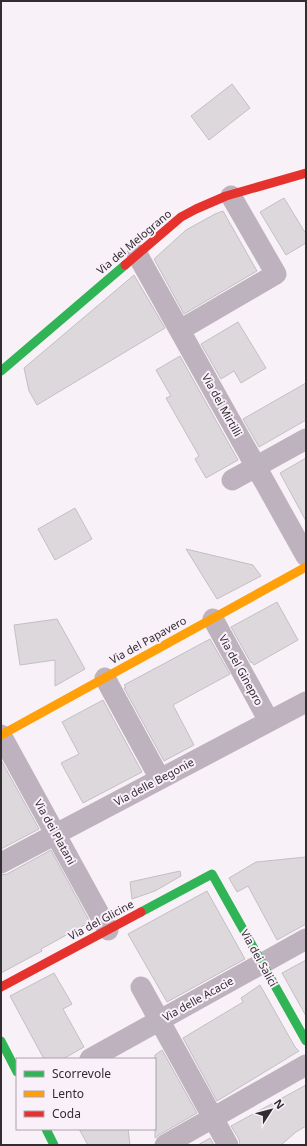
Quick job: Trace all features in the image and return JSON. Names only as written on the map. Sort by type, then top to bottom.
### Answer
[{"type":"street","name":"Via del Melograno","points":[[1,371],[181,217],[213,201],[306,173]]},
{"type":"street","points":[[180,330],[276,274],[231,196]]},
{"type":"street","name":"Via dei Mirtilli","points":[[137,254],[306,556]]},
{"type":"street","points":[[232,480],[306,439]]},
{"type":"street","name":"Via del Papavero","points":[[1,735],[306,567]]},
{"type":"street","name":"Via del Ginepro","points":[[213,618],[269,721]]},
{"type":"street","points":[[105,678],[160,779]]},
{"type":"street","name":"Via delle Begonie","points":[[1,863],[306,702]]},
{"type":"street","name":"Via dei Platani","points":[[1,735],[108,930]]},
{"type":"street","name":"Via del Glicine","points":[[1,987],[212,874]]},
{"type":"street","name":"Via dei Salici","points":[[212,874],[306,1041]]},
{"type":"street","name":"Via delle Acacie","points":[[92,1058],[306,939]]},
{"type":"street","points":[[141,987],[228,1145]]},
{"type":"street","points":[[1,1041],[16,1070]]},
{"type":"street","points":[[165,1145],[306,1065]]},
{"type":"street","points":[[46,1130],[54,1145]]},
{"type":"building","points":[[232,84],[250,108],[209,140],[191,116]]},
{"type":"building","points":[[284,198],[306,234],[306,243],[286,255],[260,212]]},
{"type":"building","points":[[223,211],[257,271],[184,314],[154,259],[186,230]]},
{"type":"building","points":[[134,275],[165,328],[37,405],[29,391],[24,368]]},
{"type":"building","points":[[238,322],[266,368],[241,383],[234,371],[221,379],[201,344]]},
{"type":"building","points":[[180,356],[238,460],[206,478],[195,459],[199,456],[166,398],[171,396],[156,370]]},
{"type":"building","points":[[306,383],[306,420],[259,447],[243,419]]},
{"type":"building","points":[[306,458],[306,521],[280,473]]},
{"type":"building","points":[[75,508],[92,539],[55,560],[38,529]]},
{"type":"building","points":[[186,549],[253,565],[261,576],[217,599]]},
{"type":"building","points":[[277,602],[298,640],[254,665],[252,662],[251,663],[231,627]]},
{"type":"building","points":[[57,619],[85,669],[55,686],[55,660],[20,665],[14,625]]},
{"type":"building","points":[[210,639],[230,674],[173,705],[194,745],[164,761],[124,688],[126,687],[124,685]]},
{"type":"building","points":[[103,700],[142,772],[83,803],[61,763],[79,754],[62,722]]},
{"type":"building","points":[[1,760],[39,829],[1,849]]},
{"type":"building","points":[[51,850],[90,922],[41,949],[42,951],[1,973],[1,875],[7,874]]},
{"type":"building","points":[[306,857],[306,924],[277,940],[248,886],[237,892],[229,878],[256,862]]},
{"type":"building","points":[[180,871],[181,876],[155,891],[132,899],[130,882]]},
{"type":"building","points":[[207,891],[245,959],[167,1002],[128,934]]},
{"type":"building","points":[[306,960],[306,1016],[282,973]]},
{"type":"building","points":[[54,973],[72,1004],[63,1009],[84,1047],[65,1058],[43,1058],[10,996]]},
{"type":"building","points":[[260,985],[295,1047],[299,1051],[217,1101],[183,1038],[243,1002],[241,998]]},
{"type":"building","points":[[162,1050],[197,1113],[155,1138],[156,1058],[155,1055]]},
{"type":"building","points":[[306,1085],[306,1126],[296,1132],[281,1145],[240,1145],[239,1139],[231,1126]]},
{"type":"building","points":[[80,1130],[128,1130],[130,1145],[88,1145]]},
{"type":"building","points":[[210,1138],[214,1145],[198,1145]]},
{"type":"traffic: fast","points":[[1,371],[125,265]]},
{"type":"traffic: fast","points":[[141,912],[212,874],[306,1041]]},
{"type":"traffic: fast","points":[[1,1041],[16,1070]]},
{"type":"traffic: fast","points":[[46,1130],[54,1145]]},
{"type":"traffic: slow","points":[[1,735],[306,567]]},
{"type":"traffic: jam","points":[[125,265],[181,217],[196,209],[226,196],[306,173]]},
{"type":"traffic: jam","points":[[1,987],[141,912]]}]
